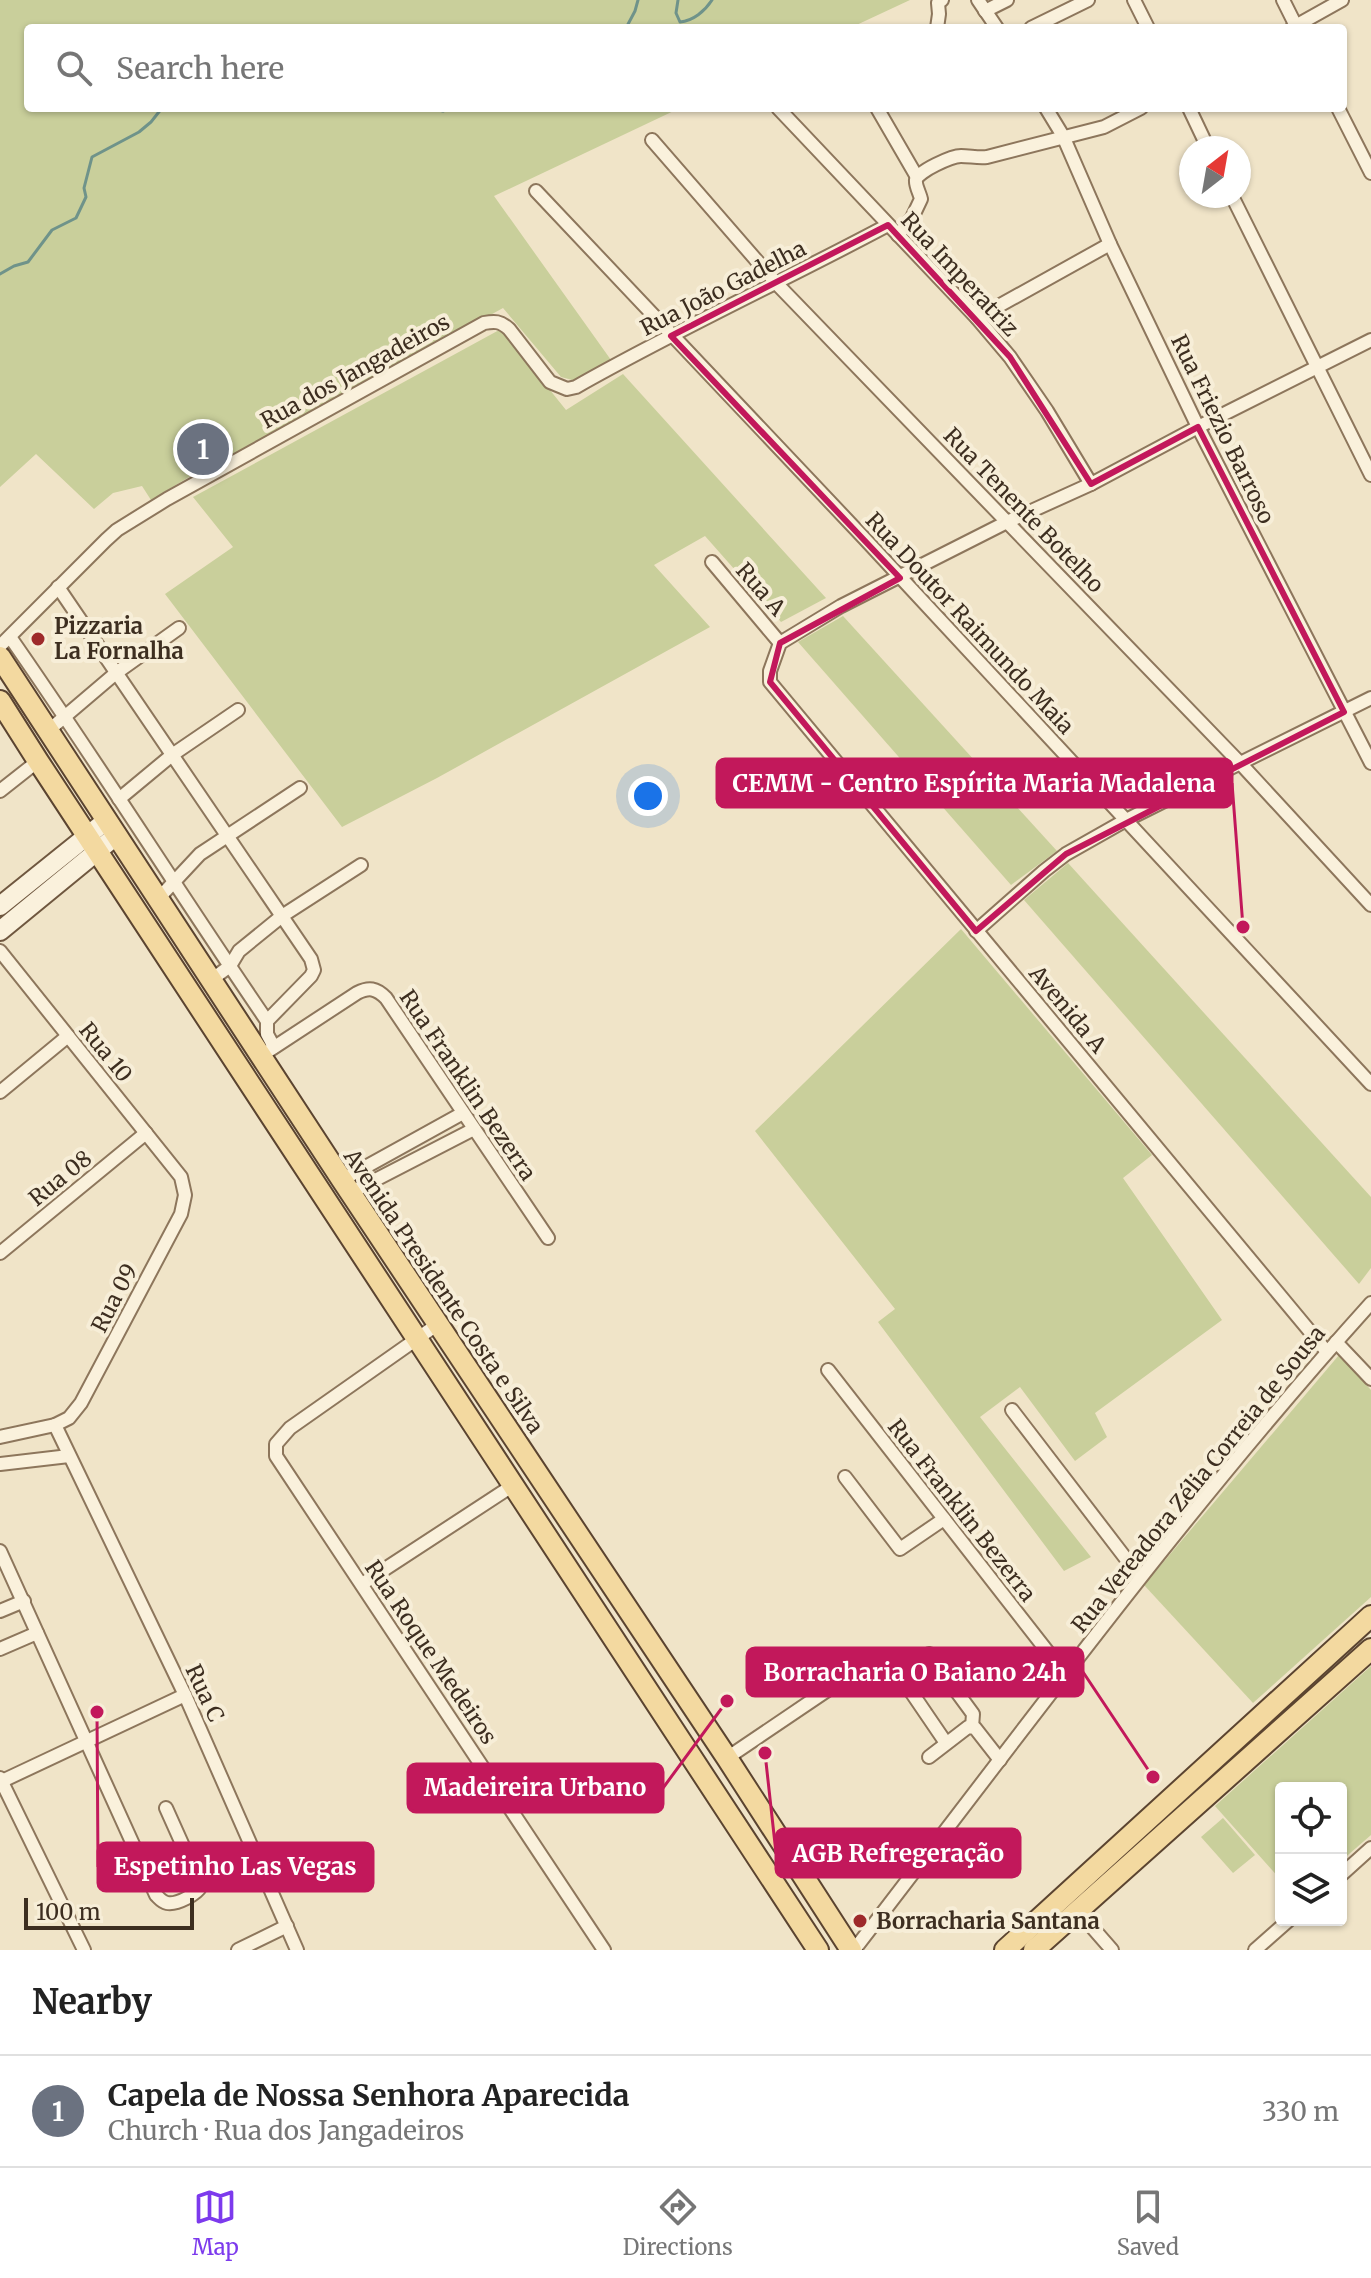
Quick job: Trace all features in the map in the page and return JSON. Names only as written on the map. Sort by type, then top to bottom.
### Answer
[{"type":"main road","name":"Avenida Presidente Costa e Silva","points":[[0,657],[197,959],[267,1051],[346,1187],[852,1950]]},
{"type":"main road","points":[[0,701],[818,1950]]},
{"type":"main road","points":[[174,970],[180,974],[190,971],[197,959]]},
{"type":"main road","points":[[197,1005],[200,995],[214,984]]},
{"type":"main road","points":[[587,1600],[610,1583]]},
{"type":"main road","points":[[1005,1950],[1371,1616]]},
{"type":"main road","points":[[1034,1950],[1371,1649]]},
{"type":"main road","points":[[733,1821],[760,1840],[766,1840],[768,1820]]},
{"type":"main road","points":[[768,1874],[769,1862],[779,1856],[788,1858],[799,1869]]},
{"type":"street","points":[[938,24],[938,3],[942,0]]},
{"type":"street","points":[[994,24],[982,6],[1007,0]]},
{"type":"street","points":[[1039,24],[1088,0]]},
{"type":"street","points":[[1134,0],[1146,24]]},
{"type":"street","points":[[1283,0],[1294,24]]},
{"type":"street","points":[[1300,24],[1342,0]]},
{"type":"street","name":"Rua Imperatriz","points":[[782,112],[977,318],[1030,383],[1091,484]]},
{"type":"street","points":[[879,112],[917,177]]},
{"type":"street","name":"Rua Friezio Barroso","points":[[1048,112],[1063,136],[1110,244],[1198,427],[1371,763]]},
{"type":"street","points":[[898,235],[920,202],[921,196],[915,183],[917,177],[933,166],[960,156],[987,157],[1104,127],[1133,112]]},
{"type":"street","points":[[1191,112],[1202,136]]},
{"type":"street","points":[[1340,112],[1368,158],[1371,173]]},
{"type":"street","name":"Rua Tenente Botelho","points":[[652,140],[777,284],[1240,763],[1371,905]]},
{"type":"street","name":"Rua Doutor Raimundo Maia","points":[[536,191],[1371,1084]]},
{"type":"street","points":[[1238,208],[1371,475]]},
{"type":"street","name":"Rua João Gadelha","points":[[576,387],[888,225]]},
{"type":"street","points":[[977,318],[1110,244]]},
{"type":"street","name":"Rua dos Jangadeiros","points":[[5,641],[117,530],[167,499],[484,323],[495,321],[509,329],[550,382],[567,389],[576,387]]},
{"type":"street","points":[[780,643],[841,606],[1007,522],[1091,484],[1371,340]]},
{"type":"street","name":"Rua A","points":[[712,562],[780,643]]},
{"type":"street","points":[[58,587],[311,959],[314,970],[307,981],[267,1021]]},
{"type":"street","points":[[49,730],[116,673],[179,628]]},
{"type":"street","points":[[5,641],[65,715],[267,1021],[267,1051]]},
{"type":"street","name":"Avenida A","points":[[780,643],[770,671],[770,682],[778,692],[976,931],[1331,1347],[1371,1379]]},
{"type":"street","points":[[976,931],[1066,854],[1126,820],[1371,698]]},
{"type":"street","points":[[119,799],[172,755],[238,710]]},
{"type":"street","points":[[0,791],[38,761]]},
{"type":"street","points":[[158,899],[200,854],[300,788]]},
{"type":"street","points":[[0,906],[112,828]]},
{"type":"street","points":[[0,931],[92,844]]},
{"type":"street","points":[[214,984],[239,951],[282,916],[361,865]]},
{"type":"street","name":"Rua 10","points":[[0,951],[181,1177]]},
{"type":"street","name":"Rua Franklin Bezerra","points":[[267,1051],[357,993],[368,988],[378,990],[548,1238]]},
{"type":"street","points":[[0,1092],[68,1036]]},
{"type":"street","points":[[346,1187],[463,1113]]},
{"type":"street","points":[[346,1187],[474,1129]]},
{"type":"street","name":"Rua 08","points":[[0,1253],[146,1133]]},
{"type":"street","name":"Rua 09","points":[[0,1437],[55,1425],[69,1418],[81,1403],[181,1214],[185,1195],[181,1177]]},
{"type":"street","name":"Rua Vereadora Zélia Correia de Sousa","points":[[852,1950],[1140,1577],[1249,1443],[1371,1303]]},
{"type":"street","points":[[416,1339],[438,1324]]},
{"type":"street","name":"Rua Roque Medeiros","points":[[416,1339],[290,1428],[276,1444],[276,1456],[604,1950]]},
{"type":"street","name":"Rua Franklin Bezerra","points":[[828,1370],[1065,1674]]},
{"type":"street","points":[[1012,1410],[1140,1577]]},
{"type":"street","points":[[0,1464],[69,1456],[55,1425]]},
{"type":"street","name":"Rua C","points":[[69,1456],[185,1695],[297,1950]]},
{"type":"street","points":[[845,1477],[900,1549],[944,1519]]},
{"type":"street","points":[[362,1584],[512,1486]]},
{"type":"street","points":[[0,1551],[156,1895],[164,1903],[173,1903],[197,1892],[201,1886],[166,1808]]},
{"type":"street","points":[[0,1611],[24,1601]]},
{"type":"street","points":[[0,1649],[37,1633]]},
{"type":"street","points":[[929,1654],[973,1714],[972,1727]]},
{"type":"street","points":[[899,1674],[946,1743]]},
{"type":"street","points":[[727,1758],[829,1689]]},
{"type":"street","points":[[84,1950],[1,1781],[185,1695]]},
{"type":"street","points":[[929,1757],[972,1727],[1000,1760]]},
{"type":"street","points":[[1347,1870],[1371,1848]]},
{"type":"street","points":[[1078,1911],[1112,1950]]},
{"type":"street","points":[[238,1950],[287,1926]]},
{"type":"street","points":[[1255,1950],[1282,1926]]},
{"type":"highlighted area","points":[[888,225],[1010,357],[1091,484],[1198,427],[1344,712],[1066,854],[976,931],[770,682],[780,643],[900,578],[671,336]]},
{"type":"green space","points":[[0,0],[910,0],[859,24],[24,24],[24,112],[672,112],[494,196],[611,360],[576,381],[561,377],[503,308],[232,458],[215,431],[183,448],[199,471],[151,500],[142,486],[113,493],[94,509],[36,454],[0,487]]},
{"type":"green space","points":[[501,329],[566,410],[623,374],[826,598],[781,622],[705,536],[654,565],[710,627],[342,827],[165,594],[233,547],[193,497]]},
{"type":"green space","points":[[843,616],[1057,851],[1011,885],[798,642]]},
{"type":"green space","points":[[1068,863],[1371,1197],[1371,1268],[1359,1284],[1024,900]]},
{"type":"green space","points":[[961,929],[1152,1155],[1123,1178],[1222,1320],[1095,1413],[1107,1437],[1075,1461],[1020,1387],[980,1417],[1091,1557],[1064,1571],[878,1322],[895,1309],[755,1131]]},
{"type":"green space","points":[[1339,1355],[1371,1390],[1371,1597],[1253,1703],[1144,1585]]},
{"type":"green space","points":[[1371,1666],[1371,1835],[1347,1856],[1347,1782],[1275,1782],[1275,1873],[1215,1806]]},
{"type":"green space","points":[[1223,1818],[1255,1855],[1233,1873],[1201,1837]]},
{"type":"waterway","points":[[628,24],[638,0]]},
{"type":"waterway","points":[[678,0],[676,13],[680,22],[698,15],[712,0]]},
{"type":"waterway","points":[[0,274],[28,262],[52,230],[76,218],[86,197],[84,188],[92,157],[139,132],[159,112]]},
{"type":"place","name":"Capela de Nossa Senhora Aparecida","points":[[203,449]]},
{"type":"place","name":"Pizzaria La Fornalha","points":[[38,639]]},
{"type":"place","name":"CEMM - Centro Espírita Maria Madalena","points":[[1243,927]]},
{"type":"place","name":"Madeireira Urbano","points":[[727,1701]]},
{"type":"place","name":"Espetinho Las Vegas","points":[[97,1712]]},
{"type":"place","name":"AGB Refregeração","points":[[765,1753]]},
{"type":"place","name":"Borracharia O Baiano 24h","points":[[1153,1777]]},
{"type":"place","name":"Borracharia Santana","points":[[860,1921]]}]
